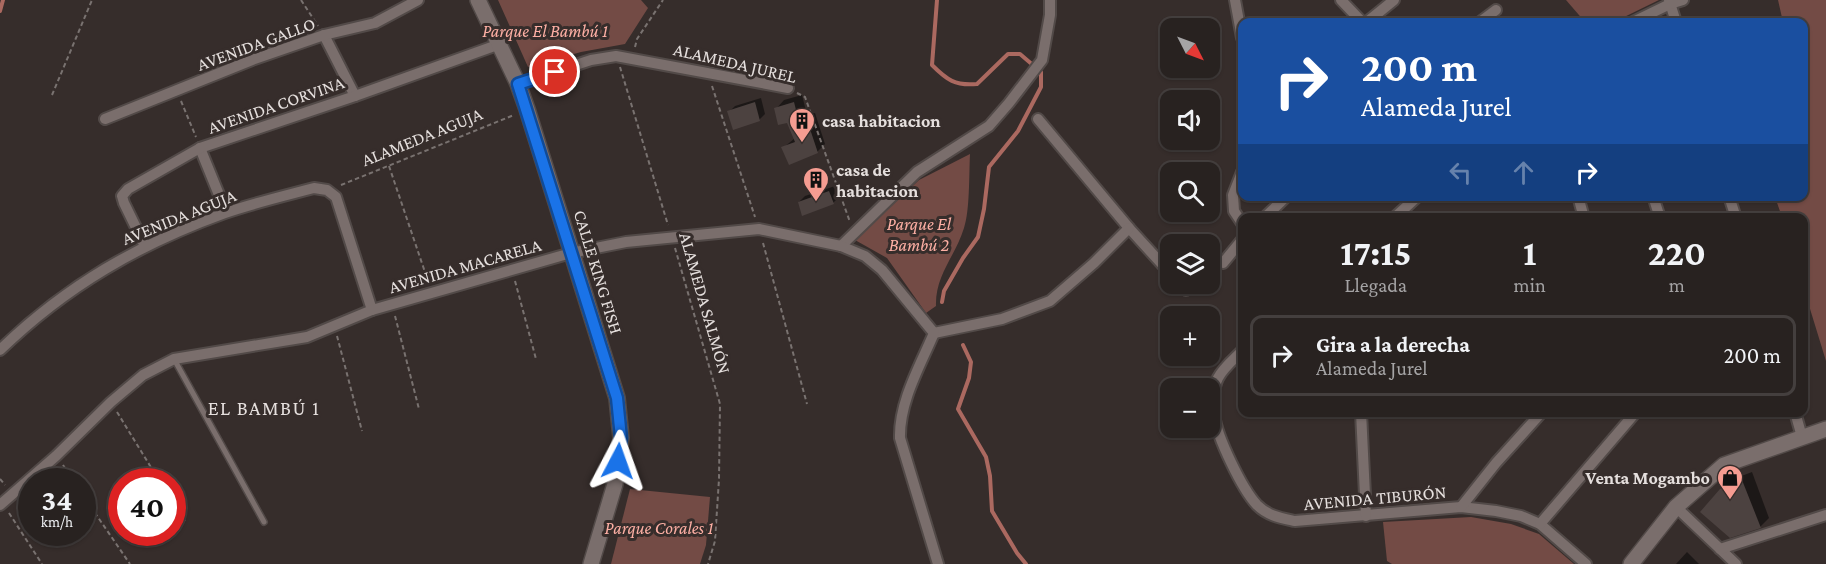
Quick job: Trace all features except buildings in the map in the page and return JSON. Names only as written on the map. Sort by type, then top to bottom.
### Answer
[{"type":"street","name":"AVENIDA GALLO","points":[[105,119],[252,60],[324,35],[375,23],[418,0]]},
{"type":"street","name":"CALLE KING FISH","points":[[478,0],[518,84],[527,109],[617,398],[621,438],[615,484],[591,564]]},
{"type":"street","points":[[841,246],[917,172],[989,126],[1009,103],[1042,60],[1050,15],[1050,0]]},
{"type":"street","points":[[1235,0],[1238,18]]},
{"type":"street","points":[[1341,0],[1358,18]]},
{"type":"street","points":[[1372,18],[1394,0]]},
{"type":"street","points":[[1640,18],[1670,2],[1683,0]]},
{"type":"street","points":[[1670,2],[1675,18]]},
{"type":"street","points":[[1485,18],[1496,10]]},
{"type":"street","points":[[324,35],[355,96]]},
{"type":"street","name":"AVENIDA CORVINA","points":[[145,246],[122,196],[128,189],[200,148],[500,44]]},
{"type":"street","name":"ALAMEDA JUREL","points":[[518,84],[591,60],[616,56],[788,88]]},
{"type":"street","points":[[1038,119],[1160,262]]},
{"type":"street","points":[[200,148],[226,212]]},
{"type":"street","points":[[1238,179],[1233,203],[1238,217]]},
{"type":"street","name":"AVENIDA AGUJA","points":[[0,350],[26,325],[66,293],[145,246],[226,212],[314,188],[327,190]]},
{"type":"street","points":[[327,190],[336,197],[342,211],[372,310]]},
{"type":"street","points":[[1269,213],[1282,201]]},
{"type":"street","points":[[1399,213],[1413,201]]},
{"type":"street","points":[[938,564],[900,438],[900,422],[913,382],[934,333],[1002,319],[1050,301],[1129,228]]},
{"type":"street","name":"AVENIDA MACARELA","points":[[1,504],[143,375],[174,359],[307,337],[372,310],[432,292],[571,254],[626,242],[759,229],[841,246],[866,256],[882,270],[934,333]]},
{"type":"street","points":[[1223,263],[1238,245]]},
{"type":"street","name":"AVENIDA TIBURÓN","points":[[1238,355],[1217,379],[1213,399],[1214,416],[1226,450],[1247,491],[1258,506],[1272,516],[1295,521],[1461,507],[1513,514],[1540,524],[1586,564]]},
{"type":"street","points":[[1361,417],[1366,516]]},
{"type":"street","points":[[1461,507],[1496,463],[1537,417]]},
{"type":"street","points":[[1540,524],[1632,417]]},
{"type":"street","points":[[1796,417],[1802,437]]},
{"type":"street","points":[[1631,564],[1676,507],[1724,465],[1826,429]]},
{"type":"street","points":[[1676,507],[1736,564]]},
{"type":"street","points":[[1720,549],[1826,515]]},
{"type":"lane","points":[[174,359],[264,522]]},
{"type":"path","points":[[52,95],[92,0]]},
{"type":"path","points":[[301,0],[324,35]]},
{"type":"path","points":[[632,59],[638,39],[663,0]]},
{"type":"path","name":"ALAMEDA SALMÓN","points":[[616,56],[720,404],[715,541],[708,564]]},
{"type":"path","name":"ALAMEDA JUREL","points":[[788,88],[805,97],[854,233]]},
{"type":"path","points":[[177,92],[200,148]]},
{"type":"path","name":"ALAMEDA AGUJA","points":[[327,190],[527,109]]},
{"type":"path","points":[[388,166],[432,292]]},
{"type":"path","points":[[512,270],[536,359]]},
{"type":"path","points":[[392,305],[419,409]]},
{"type":"path","points":[[334,324],[362,431]]},
{"type":"path","points":[[111,402],[151,468]]},
{"type":"path","points":[[56,456],[64,468]]},
{"type":"path","points":[[1,504],[42,564]]},
{"type":"path","points":[[96,514],[130,564]]},
{"type":"green space","name":"Parque El Bambú 1","points":[[498,0],[641,0],[648,8],[625,44],[581,52],[528,67]]},
{"type":"green space","points":[[1566,0],[1659,0],[1622,18],[1582,18]]},
{"type":"green space","points":[[1778,0],[1826,0],[1826,361],[1808,302],[1808,213],[1781,213],[1776,201],[1808,201],[1808,18],[1782,18]]},
{"type":"green space","name":"Parque El Bambú 2","points":[[970,154],[966,221],[942,275],[936,306],[926,313],[887,258],[855,240],[919,180]]},
{"type":"green space","name":"Parque Corales 1","points":[[630,489],[710,497],[706,545],[700,564],[611,564]]},
{"type":"green space","points":[[1471,517],[1511,524],[1539,534],[1574,564],[1392,564],[1387,561],[1383,522]]},
{"type":"waterway","points":[[0,11],[3,0]]},
{"type":"waterway","points":[[937,0],[932,65],[942,75],[957,83],[977,84],[1008,54],[1020,54],[1041,72],[1041,87],[1018,131],[989,167],[978,237],[944,291],[942,302]]},
{"type":"waterway","points":[[963,345],[971,362],[969,378],[958,409],[986,457],[990,476],[992,511],[1026,564]]},
{"type":"place","name":"casa habitacion","points":[[802,144]]},
{"type":"place","name":"casa de habitacion","points":[[816,203]]},
{"type":"place","name":"Venta Mogambo","points":[[1730,501]]},
{"type":"district","name":"EL BAMBÚ 1","points":[[264,408]]},
{"type":"route","points":[[555,72],[518,84],[617,398],[621,438],[618,461]]}]
